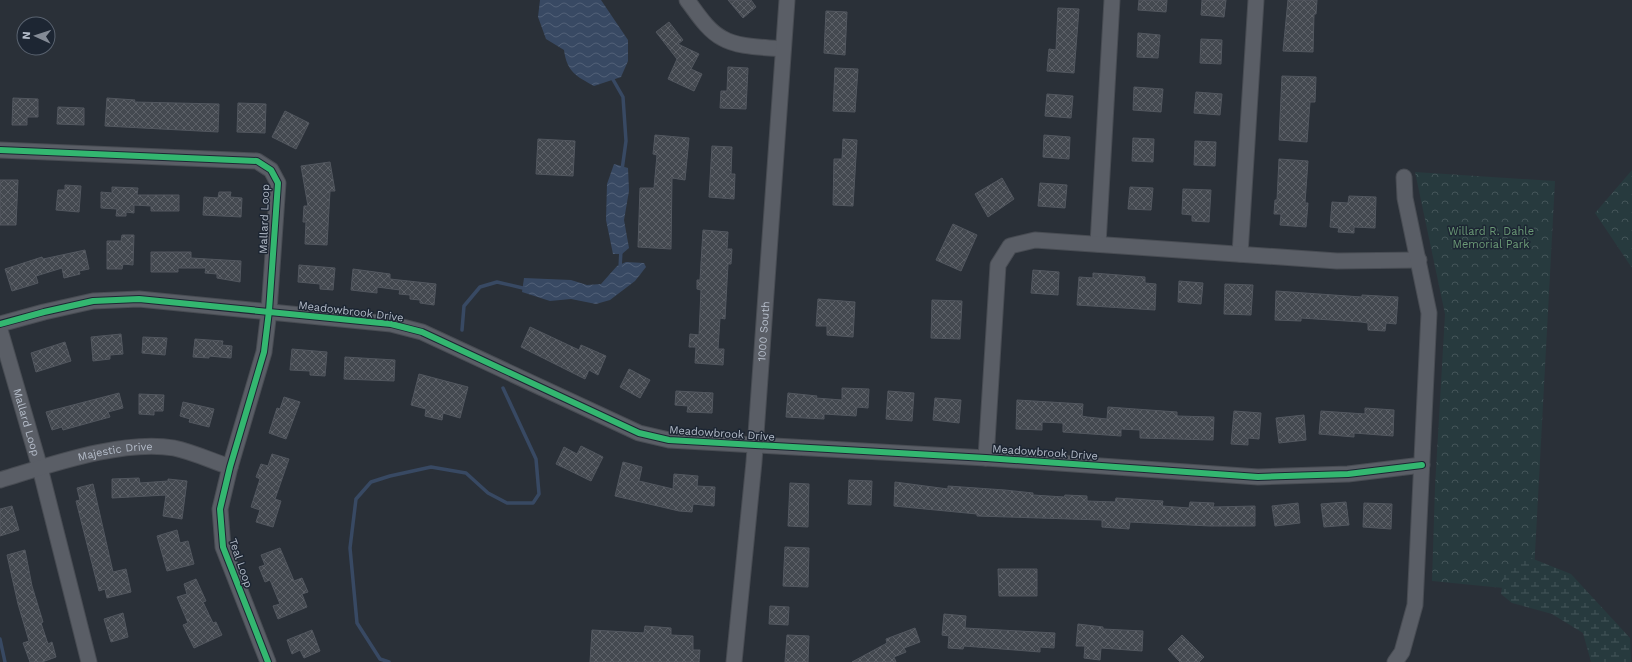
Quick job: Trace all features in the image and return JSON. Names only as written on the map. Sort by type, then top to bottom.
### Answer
[{"type":"street","points":[[687,0],[708,27],[723,39],[739,44],[783,49]]},
{"type":"street","name":"1000 South","points":[[734,662],[756,446],[787,0]]},
{"type":"street","points":[[1098,244],[1112,0]]},
{"type":"street","points":[[1240,254],[1256,0]]},
{"type":"street","name":"Mallard Loop","points":[[0,150],[257,161],[271,170],[278,183],[269,311],[264,352],[230,467]]},
{"type":"street","points":[[1395,662],[1402,652],[1415,605],[1429,313],[1405,198],[1404,177]]},
{"type":"street","points":[[986,458],[998,265],[1010,246],[1035,240],[1337,261],[1419,260]]},
{"type":"street","name":"Meadowbrook Drive","points":[[0,324],[93,301],[139,299],[391,324],[422,332],[639,433],[669,440],[986,458],[1258,477],[1348,474],[1422,465]]},
{"type":"street","name":"Mallard Loop","points":[[0,330],[40,468]]},
{"type":"street","name":"Majestic Drive","points":[[0,480],[118,448],[146,446],[175,448],[230,467]]},
{"type":"street","name":"Teal Loop","points":[[230,467],[220,509],[222,547],[268,662]]},
{"type":"street","points":[[40,468],[89,662]]},
{"type":"green space","points":[[1632,170],[1632,268],[1595,213]]},
{"type":"green space","name":"Willard R. Dahle Memorial Park","points":[[1415,172],[1555,181],[1533,591],[1432,581],[1435,487],[1445,314]]},
{"type":"green space","points":[[1526,556],[1571,574],[1630,638],[1631,662],[1591,662],[1583,633],[1552,614],[1512,603],[1501,594],[1504,574]]},
{"type":"water","points":[[540,0],[601,0],[628,40],[628,61],[621,77],[594,86],[577,76],[567,64],[564,50],[546,39],[538,17]]},
{"type":"water","points":[[614,164],[628,168],[629,191],[624,220],[629,248],[622,254],[613,254],[606,220],[607,184]]},
{"type":"water","points":[[626,262],[644,263],[646,267],[635,281],[610,300],[596,304],[571,299],[550,301],[522,292],[524,278],[571,280],[587,285],[601,284],[617,266]]},
{"type":"building","points":[[728,0],[751,0],[756,7],[743,18]]},
{"type":"building","points":[[1139,0],[1167,0],[1166,12],[1138,10]]},
{"type":"building","points":[[1202,0],[1226,0],[1224,17],[1201,15]]},
{"type":"building","points":[[1288,0],[1317,0],[1316,14],[1314,14],[1313,52],[1283,51]]},
{"type":"building","points":[[1058,8],[1079,9],[1074,73],[1047,71],[1049,49],[1056,50]]},
{"type":"building","points":[[826,11],[847,12],[845,55],[824,53]]},
{"type":"building","points":[[669,22],[683,40],[678,44],[699,54],[691,69],[702,74],[694,91],[668,79],[677,59],[656,32]]},
{"type":"building","points":[[1138,33],[1160,35],[1158,58],[1137,57]]},
{"type":"building","points":[[1201,39],[1222,40],[1221,64],[1200,63]]},
{"type":"building","points":[[728,67],[748,68],[746,109],[720,108],[721,91],[727,91]]},
{"type":"building","points":[[835,68],[858,69],[855,112],[833,111]]},
{"type":"building","points":[[1282,76],[1316,77],[1315,102],[1310,102],[1307,142],[1279,140]]},
{"type":"building","points":[[1134,87],[1163,89],[1161,112],[1133,110]]},
{"type":"building","points":[[1196,92],[1222,94],[1220,115],[1194,113]]},
{"type":"building","points":[[1047,94],[1073,96],[1071,118],[1045,116]]},
{"type":"building","points":[[13,98],[38,99],[38,117],[27,117],[27,125],[12,125]]},
{"type":"building","points":[[107,98],[135,100],[134,102],[219,104],[218,132],[105,126]]},
{"type":"building","points":[[238,103],[266,104],[265,133],[237,132]]},
{"type":"building","points":[[58,107],[84,108],[84,125],[57,124]]},
{"type":"building","points":[[285,111],[309,123],[296,149],[272,137]]},
{"type":"building","points":[[655,135],[689,138],[685,180],[672,178],[671,249],[638,247],[640,188],[654,188],[657,155],[653,154]]},
{"type":"building","points":[[1044,135],[1070,137],[1069,159],[1043,157]]},
{"type":"building","points":[[1133,138],[1154,139],[1153,162],[1132,161]]},
{"type":"building","points":[[538,139],[575,141],[573,176],[536,174]]},
{"type":"building","points":[[843,139],[857,140],[853,206],[833,205],[834,159],[842,159]]},
{"type":"building","points":[[1195,141],[1216,142],[1215,166],[1194,165]]},
{"type":"building","points":[[712,146],[732,147],[731,174],[735,174],[734,199],[709,197]]},
{"type":"building","points":[[1279,159],[1308,161],[1305,203],[1308,203],[1306,227],[1280,225],[1281,214],[1274,214],[1275,200],[1277,200]]},
{"type":"building","points":[[330,162],[335,191],[330,191],[327,245],[305,244],[306,222],[303,222],[304,206],[308,206],[301,166]]},
{"type":"building","points":[[1002,178],[1014,199],[988,217],[975,194]]},
{"type":"building","points":[[0,180],[18,180],[16,225],[0,225]]},
{"type":"building","points":[[1040,183],[1067,185],[1065,208],[1038,206]]},
{"type":"building","points":[[65,185],[81,186],[79,212],[56,210],[58,190],[65,190]]},
{"type":"building","points":[[112,187],[138,188],[137,195],[179,195],[179,211],[151,211],[151,206],[134,205],[134,213],[126,212],[126,216],[116,216],[117,209],[101,208],[101,192],[112,193]]},
{"type":"building","points":[[1130,187],[1153,188],[1151,210],[1128,209]]},
{"type":"building","points":[[1183,189],[1211,190],[1209,222],[1192,221],[1192,215],[1182,214]]},
{"type":"building","points":[[219,192],[231,192],[230,197],[242,198],[241,217],[203,215],[204,197],[218,198]]},
{"type":"building","points":[[1349,196],[1376,197],[1375,228],[1354,227],[1354,233],[1338,232],[1339,228],[1330,227],[1332,202],[1348,203]]},
{"type":"building","points":[[953,224],[977,235],[961,271],[936,260]]},
{"type":"building","points":[[703,230],[728,232],[727,249],[732,249],[731,264],[728,264],[725,319],[720,318],[718,349],[724,349],[723,365],[695,363],[696,347],[689,347],[690,334],[699,335],[701,290],[697,289],[697,280],[700,280]]},
{"type":"building","points":[[122,235],[134,235],[133,265],[123,264],[122,269],[107,269],[107,241],[121,241]]},
{"type":"building","points":[[85,250],[89,269],[79,271],[80,274],[64,278],[62,268],[36,276],[38,283],[12,291],[5,269],[42,257],[43,259]]},
{"type":"building","points":[[151,252],[191,252],[191,258],[241,261],[240,282],[217,278],[217,274],[205,273],[206,268],[178,268],[178,272],[151,272]]},
{"type":"building","points":[[299,265],[335,268],[333,290],[320,289],[320,284],[298,282]]},
{"type":"building","points":[[353,269],[390,274],[390,279],[436,284],[434,305],[420,303],[420,300],[410,299],[410,295],[399,294],[400,290],[377,287],[377,293],[351,290]]},
{"type":"building","points":[[1033,270],[1059,272],[1058,295],[1031,293]]},
{"type":"building","points":[[1093,273],[1145,277],[1145,283],[1156,284],[1155,310],[1077,305],[1079,277],[1093,278]]},
{"type":"building","points":[[1179,281],[1203,283],[1201,304],[1178,302]]},
{"type":"building","points":[[1225,284],[1253,285],[1251,315],[1224,314]]},
{"type":"building","points":[[1276,291],[1362,297],[1362,295],[1398,297],[1396,324],[1386,323],[1385,331],[1368,330],[1368,323],[1361,322],[1301,318],[1301,321],[1275,320]]},
{"type":"building","points":[[818,299],[855,302],[853,337],[827,335],[827,326],[816,326]]},
{"type":"building","points":[[932,300],[962,301],[960,339],[931,338]]},
{"type":"building","points":[[530,327],[579,350],[581,345],[606,356],[598,375],[589,370],[585,379],[521,347]]},
{"type":"building","points":[[121,334],[123,354],[110,355],[110,359],[93,361],[91,337]]},
{"type":"building","points":[[143,337],[167,338],[165,355],[142,353]]},
{"type":"building","points":[[195,339],[223,341],[222,345],[232,346],[231,358],[209,356],[209,358],[193,357]]},
{"type":"building","points":[[65,342],[71,361],[36,372],[31,353]]},
{"type":"building","points":[[292,349],[327,352],[325,376],[310,375],[310,371],[290,370]]},
{"type":"building","points":[[345,357],[395,360],[394,381],[344,379]]},
{"type":"building","points":[[629,369],[650,380],[640,398],[620,387]]},
{"type":"building","points":[[419,374],[468,387],[460,418],[443,413],[442,420],[425,416],[426,409],[411,405]]},
{"type":"building","points":[[842,388],[869,389],[868,408],[857,407],[856,416],[824,414],[824,419],[786,417],[788,393],[817,396],[816,398],[842,400]]},
{"type":"building","points":[[676,391],[713,393],[712,413],[687,412],[688,406],[675,405]]},
{"type":"building","points":[[888,391],[914,393],[912,421],[886,419]]},
{"type":"building","points":[[119,393],[123,408],[108,412],[110,417],[63,430],[62,427],[52,430],[46,412]]},
{"type":"building","points":[[139,394],[164,395],[163,411],[154,411],[154,415],[139,414]]},
{"type":"building","points":[[284,397],[300,402],[286,439],[269,433],[277,408],[280,409]]},
{"type":"building","points":[[935,398],[961,400],[959,423],[933,420]]},
{"type":"building","points":[[1017,400],[1083,404],[1082,416],[1107,419],[1108,407],[1177,412],[1177,416],[1214,417],[1213,440],[1140,438],[1140,430],[1121,429],[1121,436],[1063,432],[1063,423],[1042,422],[1042,430],[1016,429]]},
{"type":"building","points":[[183,402],[214,409],[209,427],[189,422],[190,419],[180,416]]},
{"type":"building","points":[[1365,408],[1394,410],[1393,436],[1354,433],[1354,437],[1319,434],[1321,411],[1365,414]]},
{"type":"building","points":[[1234,411],[1261,413],[1259,439],[1248,438],[1248,445],[1231,444]]},
{"type":"building","points":[[1304,415],[1306,440],[1279,443],[1276,418]]},
{"type":"building","points":[[581,446],[603,457],[591,481],[556,464],[564,447],[577,454]]},
{"type":"building","points":[[272,454],[289,459],[275,499],[281,501],[273,527],[256,522],[260,510],[251,507],[260,479],[256,477],[261,464],[268,466]]},
{"type":"building","points":[[623,462],[642,467],[639,481],[673,489],[674,474],[698,476],[697,486],[715,487],[714,506],[693,504],[692,512],[679,511],[615,496]]},
{"type":"building","points":[[139,478],[140,483],[168,481],[168,479],[187,481],[182,519],[163,516],[166,495],[112,498],[112,479]]},
{"type":"building","points":[[849,480],[872,481],[871,505],[848,504]]},
{"type":"building","points":[[895,482],[948,489],[948,486],[1005,490],[1033,493],[1033,495],[1064,497],[1065,495],[1087,496],[1087,501],[1115,502],[1116,498],[1163,501],[1162,506],[1189,508],[1190,502],[1214,503],[1213,507],[1255,506],[1255,526],[1210,526],[1130,522],[1129,529],[1102,527],[1102,520],[977,516],[977,514],[894,506]]},
{"type":"building","points":[[790,483],[809,484],[808,527],[788,526]]},
{"type":"building","points":[[93,484],[113,572],[126,569],[131,592],[107,598],[105,589],[99,591],[76,501],[80,500],[77,488]]},
{"type":"building","points":[[1346,502],[1349,525],[1324,527],[1321,504]]},
{"type":"building","points":[[1298,503],[1300,523],[1275,526],[1272,506]]},
{"type":"building","points":[[1364,503],[1392,504],[1391,529],[1363,527]]},
{"type":"building","points":[[12,506],[19,530],[0,536],[0,509]]},
{"type":"building","points":[[177,530],[180,543],[188,541],[194,564],[167,571],[157,536]]},
{"type":"building","points":[[785,547],[809,548],[808,587],[783,586]]},
{"type":"building","points":[[280,548],[294,581],[302,578],[308,592],[302,594],[307,607],[278,619],[273,606],[280,604],[270,580],[265,582],[259,567],[265,565],[261,555]]},
{"type":"building","points":[[25,550],[32,586],[43,622],[41,623],[48,644],[52,642],[56,657],[42,662],[30,662],[23,643],[29,641],[18,604],[7,555]]},
{"type":"building","points":[[998,569],[1037,569],[1037,596],[999,596]]},
{"type":"building","points":[[196,579],[206,601],[203,602],[213,623],[216,622],[222,635],[194,648],[183,625],[188,623],[177,597],[187,594],[184,584]]},
{"type":"building","points":[[770,606],[789,607],[788,625],[769,624]]},
{"type":"building","points":[[123,613],[128,637],[111,642],[104,619]]},
{"type":"building","points":[[944,614],[966,616],[965,628],[1055,633],[1054,648],[1040,647],[1040,652],[964,646],[963,649],[948,648],[949,636],[942,635]]},
{"type":"building","points":[[1078,624],[1103,627],[1103,629],[1143,631],[1142,651],[1101,648],[1100,660],[1084,658],[1085,646],[1076,646]]},
{"type":"building","points":[[645,626],[671,628],[671,635],[693,636],[693,650],[700,650],[699,662],[590,662],[592,630],[644,633]]},
{"type":"building","points":[[915,628],[920,642],[904,648],[906,652],[894,657],[896,662],[852,662],[887,643],[886,639]]},
{"type":"building","points":[[312,630],[320,651],[304,658],[300,650],[292,654],[287,640]]},
{"type":"building","points":[[787,635],[809,636],[808,662],[785,662]]},
{"type":"building","points":[[1182,635],[1204,657],[1199,662],[1180,662],[1168,649]]},
{"type":"waterway","points":[[611,76],[623,97],[626,141],[622,170]]},
{"type":"waterway","points":[[620,269],[621,249]]},
{"type":"waterway","points":[[462,330],[464,306],[480,287],[497,282],[527,289]]},
{"type":"waterway","points":[[389,662],[380,659],[357,623],[350,548],[356,499],[371,482],[390,476],[431,467],[466,473],[488,493],[507,503],[533,503],[539,494],[536,459],[503,388]]},
{"type":"waterway","points":[[0,639],[5,662]]},
{"type":"cycle path","points":[[0,150],[257,161],[271,170],[278,183],[269,311],[264,352],[230,467],[220,509],[223,547],[268,662]]},
{"type":"cycle path","points":[[0,324],[93,301],[139,299],[391,324],[422,332],[639,433],[669,440],[986,458],[1258,477],[1348,474],[1422,465]]}]
